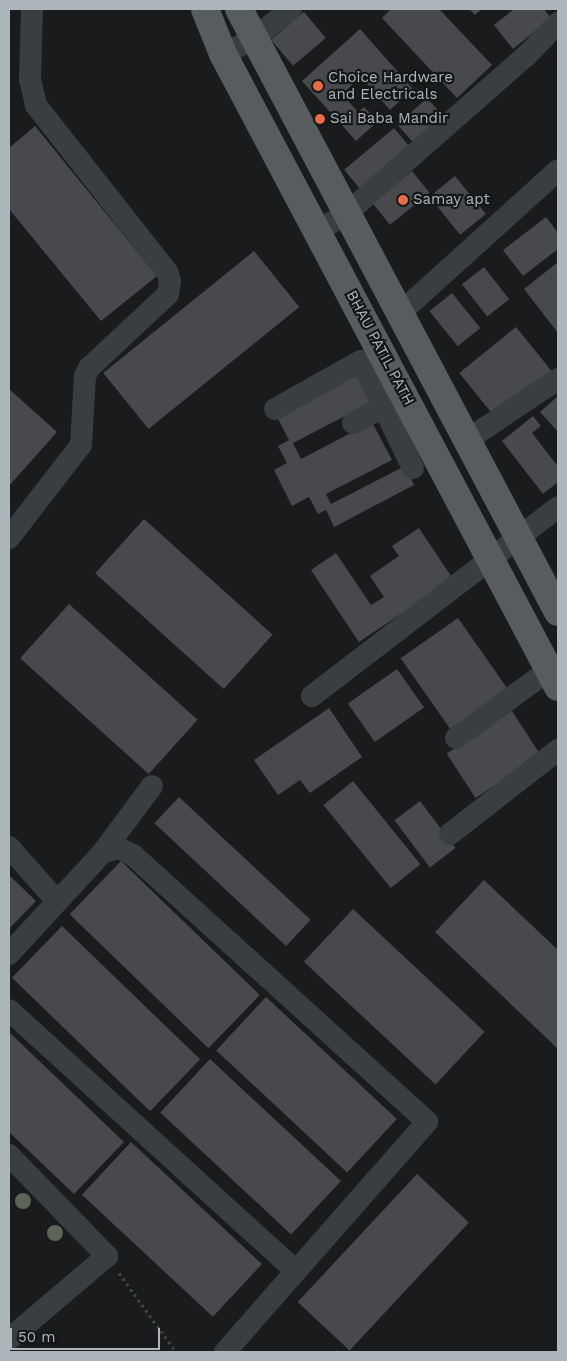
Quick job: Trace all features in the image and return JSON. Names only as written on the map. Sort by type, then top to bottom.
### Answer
[{"type":"main road","name":"BHAU PATIL PATH","points":[[205,9],[224,54],[317,231],[394,402],[492,560],[554,678]]},
{"type":"main road","points":[[239,9],[252,40],[400,313],[558,612]]},
{"type":"street","points":[[9,538],[81,445],[85,376],[89,368],[168,294],[170,288],[168,273],[36,105],[30,80],[32,9]]},
{"type":"street","points":[[224,54],[252,40],[291,9]]},
{"type":"street","points":[[317,231],[346,214],[526,56],[558,23]]},
{"type":"street","points":[[400,313],[558,170]]},
{"type":"street","points":[[275,409],[361,361],[394,402],[413,468]]},
{"type":"street","points":[[467,440],[558,379]]},
{"type":"street","points":[[353,423],[394,402]]},
{"type":"street","points":[[312,696],[520,539],[558,507]]},
{"type":"street","points":[[456,738],[554,678]]},
{"type":"street","points":[[450,834],[558,750]]},
{"type":"street","points":[[9,954],[103,852],[152,786]]},
{"type":"street","points":[[9,847],[57,901]]},
{"type":"street","points":[[103,852],[119,848],[133,856],[427,1122],[225,1352]]},
{"type":"street","points":[[9,1010],[296,1271]]},
{"type":"street","points":[[9,1155],[107,1256],[9,1339]]},
{"type":"path","points":[[107,1256],[176,1352]]},
{"type":"building","points":[[391,9],[439,9],[492,65],[457,98],[382,18]]},
{"type":"building","points":[[469,9],[482,9],[475,15]]},
{"type":"building","points":[[514,9],[544,9],[551,18],[513,49],[494,25]]},
{"type":"building","points":[[304,12],[326,38],[293,66],[271,40]]},
{"type":"building","points":[[360,29],[413,89],[390,110],[361,77],[342,94],[358,112],[364,107],[378,121],[356,141],[302,81]]},
{"type":"building","points":[[427,98],[443,116],[413,143],[397,125]]},
{"type":"building","points":[[35,126],[157,276],[101,321],[9,209],[9,148]]},
{"type":"building","points":[[394,128],[411,148],[361,190],[344,170]]},
{"type":"building","name":"Samay apt","points":[[412,171],[430,193],[390,225],[372,203]]},
{"type":"building","points":[[455,176],[486,214],[460,235],[429,197]]},
{"type":"building","points":[[546,217],[558,233],[558,249],[523,276],[503,250]]},
{"type":"building","points":[[254,251],[299,307],[149,429],[103,373]]},
{"type":"building","points":[[558,262],[558,333],[524,289]]},
{"type":"building","points":[[484,267],[509,299],[487,317],[462,284]]},
{"type":"building","points":[[452,293],[480,328],[458,346],[429,311]]},
{"type":"building","points":[[516,327],[551,371],[495,416],[459,373]]},
{"type":"building","points":[[358,375],[372,402],[293,443],[301,459],[372,422],[392,460],[326,494],[331,504],[405,466],[414,485],[334,527],[326,510],[318,514],[309,497],[292,506],[274,470],[287,463],[278,446],[289,440],[277,417]]},
{"type":"building","points":[[9,389],[57,432],[9,486]]},
{"type":"building","points":[[558,396],[558,432],[540,412]]},
{"type":"building","points":[[533,416],[541,426],[532,433],[556,464],[558,462],[558,482],[543,494],[502,441]]},
{"type":"building","points":[[144,519],[273,635],[224,689],[95,573]]},
{"type":"building","points":[[419,528],[453,579],[359,642],[311,570],[336,553],[371,605],[384,597],[370,576],[399,556],[392,546]]},
{"type":"building","points":[[69,604],[198,720],[149,774],[20,658]]},
{"type":"building","points":[[458,618],[510,692],[452,732],[401,658]]},
{"type":"building","points":[[397,669],[424,708],[375,742],[348,703]]},
{"type":"building","points":[[329,708],[362,757],[310,793],[300,780],[278,795],[254,760]]},
{"type":"building","points":[[512,711],[541,755],[475,798],[447,753]]},
{"type":"building","points":[[353,781],[420,864],[391,888],[323,805]]},
{"type":"building","points":[[179,797],[311,920],[286,946],[154,823]]},
{"type":"building","points":[[420,801],[456,848],[430,867],[394,820]]},
{"type":"building","points":[[121,861],[260,995],[208,1048],[70,914]]},
{"type":"building","points":[[9,875],[36,901],[9,929]]},
{"type":"building","points":[[484,880],[558,950],[558,1049],[435,932]]},
{"type":"building","points":[[353,909],[485,1032],[436,1084],[304,962]]},
{"type":"building","points":[[62,926],[200,1059],[150,1111],[12,978]]},
{"type":"building","points":[[266,997],[397,1119],[347,1172],[216,1050]]},
{"type":"building","points":[[9,1032],[124,1142],[74,1194],[9,1132]]},
{"type":"building","points":[[210,1059],[341,1181],[291,1234],[160,1112]]},
{"type":"building","points":[[131,1142],[262,1264],[213,1317],[82,1195]]},
{"type":"building","points":[[417,1174],[469,1222],[350,1350],[298,1302]]},
{"type":"place","name":"Choice Hardware and Electricals","points":[[318,86]]},
{"type":"place","name":"Sai Baba Mandir","points":[[320,119]]},
{"type":"place","name":"Samay apt","points":[[403,200]]}]
